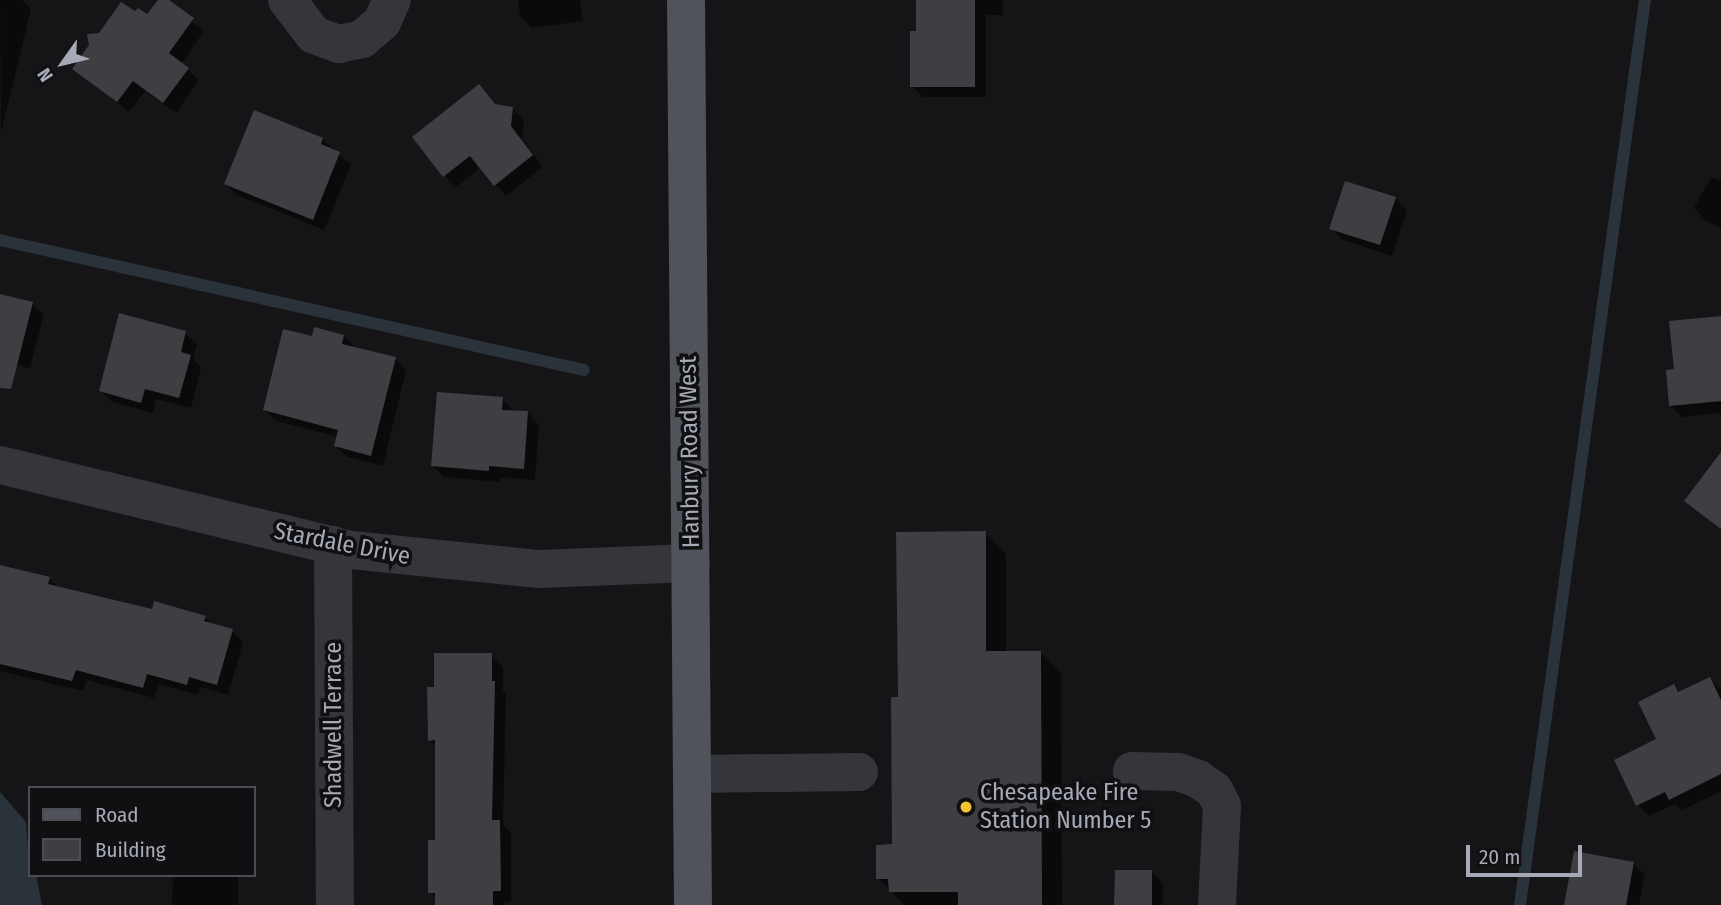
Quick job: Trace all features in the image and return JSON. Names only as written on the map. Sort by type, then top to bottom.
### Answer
[{"type":"main road","name":"Hanbury Road West","points":[[686,0],[693,905]]},
{"type":"street","points":[[286,0],[314,35],[339,44],[362,39],[382,22],[392,0]]},
{"type":"street","name":"Stardale Drive","points":[[0,465],[333,545],[416,559],[539,569],[691,563]]},
{"type":"street","name":"Shadwell Terrace","points":[[333,545],[335,905]]},
{"type":"street","points":[[1132,771],[1178,772],[1198,779],[1214,790],[1222,806],[1217,905]]},
{"type":"street","points":[[692,774],[859,772]]},
{"type":"shaded area","points":[[0,792],[26,822],[28,877],[36,877],[42,905],[0,905]]},
{"type":"building","points":[[158,0],[169,0],[194,18],[169,53],[189,68],[163,103],[133,81],[117,102],[72,69],[89,45],[87,34],[99,33],[121,2],[135,11],[138,8],[147,14]]},
{"type":"building","points":[[916,0],[975,0],[975,87],[910,87],[910,31],[916,31]]},
{"type":"building","points":[[479,84],[495,104],[513,107],[511,126],[533,155],[494,186],[470,156],[443,177],[412,137]]},
{"type":"building","points":[[254,110],[323,138],[321,144],[340,152],[313,220],[224,184]]},
{"type":"building","points":[[1345,181],[1396,197],[1380,245],[1329,229]]},
{"type":"building","points":[[0,294],[33,302],[11,389],[0,388]]},
{"type":"building","points":[[119,313],[186,331],[181,352],[191,355],[179,398],[145,389],[141,403],[99,391]]},
{"type":"building","points":[[1721,316],[1721,401],[1669,406],[1666,370],[1674,369],[1669,321]]},
{"type":"building","points":[[314,327],[344,335],[342,344],[396,357],[371,456],[334,446],[338,430],[263,410],[283,329],[312,336]]},
{"type":"building","points":[[437,392],[503,397],[502,410],[528,411],[524,469],[489,466],[489,471],[431,466]]},
{"type":"building","points":[[1721,452],[1721,529],[1684,501]]},
{"type":"building","points":[[986,531],[986,651],[1041,651],[1042,905],[958,905],[958,892],[889,892],[888,879],[876,879],[876,845],[892,844],[891,697],[898,697],[896,532]]},
{"type":"building","points":[[0,565],[50,577],[48,584],[152,609],[154,601],[206,616],[204,621],[233,629],[217,685],[189,677],[187,685],[147,674],[143,688],[76,670],[72,681],[0,664]]},
{"type":"building","points":[[434,653],[492,653],[492,681],[495,681],[492,820],[500,820],[501,891],[493,891],[493,905],[435,905],[435,893],[428,893],[428,840],[435,840],[435,740],[428,741],[427,687],[434,687]]},
{"type":"building","points":[[1710,677],[1721,700],[1721,774],[1669,800],[1665,792],[1636,806],[1614,760],[1656,739],[1638,702],[1674,684],[1678,692]]},
{"type":"building","points":[[1574,851],[1634,862],[1626,905],[1564,905]]},
{"type":"building","points":[[1115,870],[1152,870],[1152,905],[1114,905]]},
{"type":"waterway","points":[[1520,905],[1645,0]]},
{"type":"waterway","points":[[0,240],[584,370]]},
{"type":"place","name":"Chesapeake Fire Station Number 5","points":[[966,807]]}]
